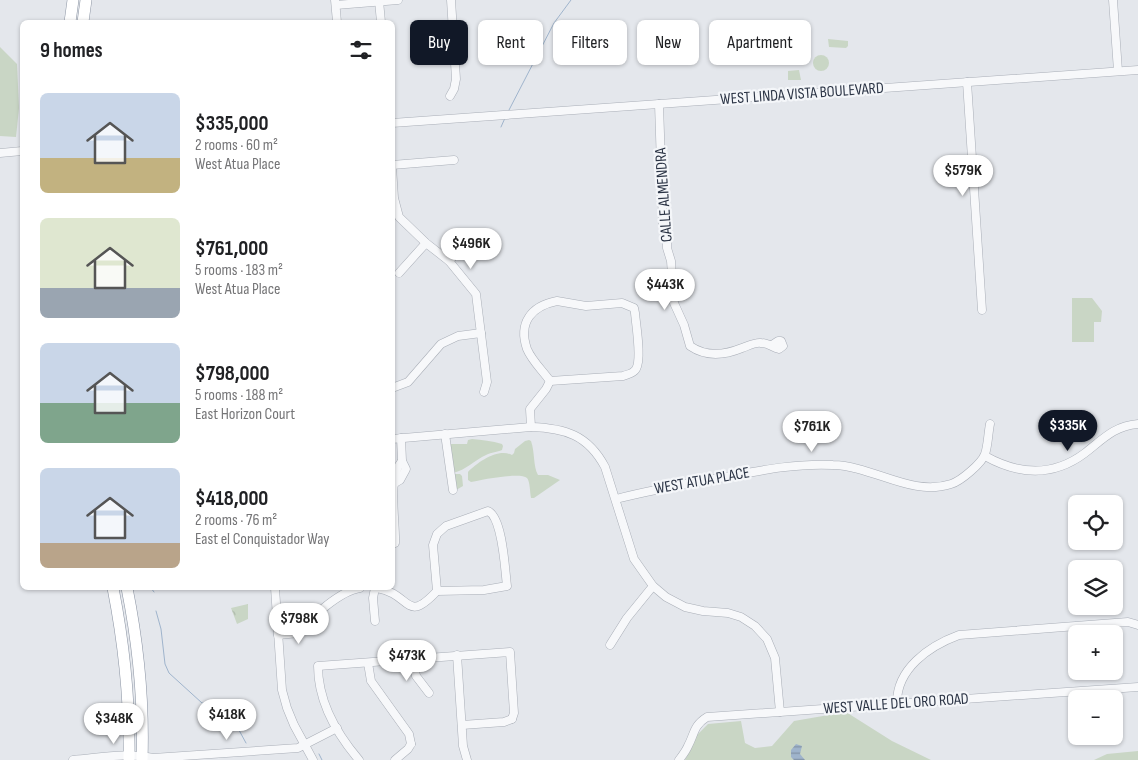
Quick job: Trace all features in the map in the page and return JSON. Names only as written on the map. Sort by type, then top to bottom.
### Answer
[{"type":"highway","points":[[70,20],[73,0]]},
{"type":"highway","points":[[83,20],[86,0]]},
{"type":"highway","points":[[113,590],[129,709],[129,758]]},
{"type":"highway","points":[[127,590],[136,651],[147,759]]},
{"type":"street","points":[[337,20],[336,2],[398,0]]},
{"type":"street","points":[[450,96],[454,89],[456,78],[451,0]]},
{"type":"street","points":[[1113,0],[1118,71]]},
{"type":"street","points":[[379,2],[381,20]]},
{"type":"street","name":"WEST LINDA VISTA BOULEVARD","points":[[395,123],[1138,70]]},
{"type":"street","points":[[967,82],[982,310]]},
{"type":"street","name":"CALLE ALMENDRA","points":[[659,104],[663,226],[667,236],[667,248],[671,261],[674,303],[684,325],[690,346],[698,350],[722,354],[729,354],[758,343],[772,346]]},
{"type":"street","points":[[0,153],[20,151]]},
{"type":"street","points":[[395,166],[454,160]]},
{"type":"street","points":[[395,219],[449,261],[476,294],[487,382],[484,392]]},
{"type":"street","points":[[449,261],[476,235]]},
{"type":"street","points":[[399,273],[426,243]]},
{"type":"street","points":[[557,301],[586,306],[622,303],[634,308],[639,360],[637,368],[632,374],[550,381],[528,350],[524,331],[528,319],[536,308],[544,303],[557,301]]},
{"type":"street","points":[[395,387],[408,382],[441,344],[458,336],[482,333]]},
{"type":"street","points":[[530,427],[530,408],[546,390],[550,381]]},
{"type":"street","points":[[990,424],[985,456],[1012,468],[1030,471],[1051,470],[1070,463],[1087,452],[1100,439],[1118,429],[1138,424]]},
{"type":"street","points":[[395,482],[400,480],[406,469],[396,438],[530,427],[565,430],[598,453],[616,499],[634,559],[653,586],[678,604],[694,610],[734,615],[748,621],[762,633],[771,646],[775,658],[780,712]]},
{"type":"street","points":[[442,434],[453,490]]},
{"type":"street","name":"WEST ATUA PLACE","points":[[616,499],[645,491],[794,465],[836,465],[864,470],[909,485],[936,488],[954,483],[969,474],[985,456]]},
{"type":"street","points":[[383,590],[393,593],[411,607],[416,608],[425,604],[437,591],[484,590],[507,586],[500,534],[492,513],[484,512],[472,516],[446,526],[437,534],[433,545],[437,591]]},
{"type":"street","points":[[610,645],[636,606],[653,586]]},
{"type":"street","points":[[275,590],[282,690],[287,708],[304,746],[313,760]]},
{"type":"street","points":[[278,635],[300,633],[304,627],[341,594],[354,590]]},
{"type":"street","points":[[375,621],[376,590]]},
{"type":"street","points":[[897,704],[897,693],[906,673],[916,660],[928,649],[942,641],[959,635],[1128,622],[1138,625]]},
{"type":"street","points":[[278,625],[298,625],[304,627]]},
{"type":"street","points":[[359,760],[336,728],[323,702],[318,681],[318,666],[510,652],[514,713],[512,720],[462,725]]},
{"type":"street","points":[[457,655],[463,746],[467,760]]},
{"type":"street","points":[[413,660],[416,676],[429,693]]},
{"type":"street","points":[[368,663],[371,682],[409,734],[413,744],[395,760]]},
{"type":"street","name":"WEST VALLE DEL ORO ROAD","points":[[680,760],[688,746],[693,731],[699,722],[707,717],[1138,686]]},
{"type":"street","points":[[73,760],[147,759],[298,748],[336,728]]},
{"type":"green space","points":[[828,39],[848,41],[848,46],[846,48],[829,47]]},
{"type":"green space","points":[[0,47],[17,64],[19,108],[16,137],[0,136]]},
{"type":"green space","points":[[821,55],[829,63],[821,71],[813,63]]},
{"type":"green space","points":[[799,70],[801,80],[788,80],[788,71]]},
{"type":"green space","points":[[1072,298],[1092,298],[1102,311],[1101,322],[1094,322],[1094,342],[1072,342]]},
{"type":"green space","points":[[468,440],[502,444],[502,450],[490,453],[462,470],[453,473],[449,444],[467,444]]},
{"type":"green space","points":[[529,440],[531,441],[538,475],[548,475],[560,480],[534,498],[531,498],[527,478],[523,476],[500,477],[471,482],[468,480],[468,472],[483,460],[501,453],[512,455],[515,449]]},
{"type":"green space","points":[[454,474],[462,476],[463,486],[456,490]]},
{"type":"green space","points":[[248,604],[248,619],[237,624],[231,608]]},
{"type":"green space","points":[[846,712],[892,741],[931,760],[685,760],[697,735],[708,724],[741,721],[745,743],[755,748],[772,746],[794,721]]},
{"type":"green space","points":[[1138,751],[1138,760],[1094,760],[1107,754]]},
{"type":"water","points":[[796,744],[802,746],[800,754],[805,760],[794,760],[791,757],[791,750]]},
{"type":"waterway","points":[[509,110],[554,23],[571,0]]},
{"type":"waterway","points":[[501,127],[505,118]]},
{"type":"waterway","points":[[156,611],[161,629],[165,664],[169,673],[202,703],[221,706],[228,710],[246,743]]},
{"type":"waterway","points":[[319,754],[322,760]]}]
